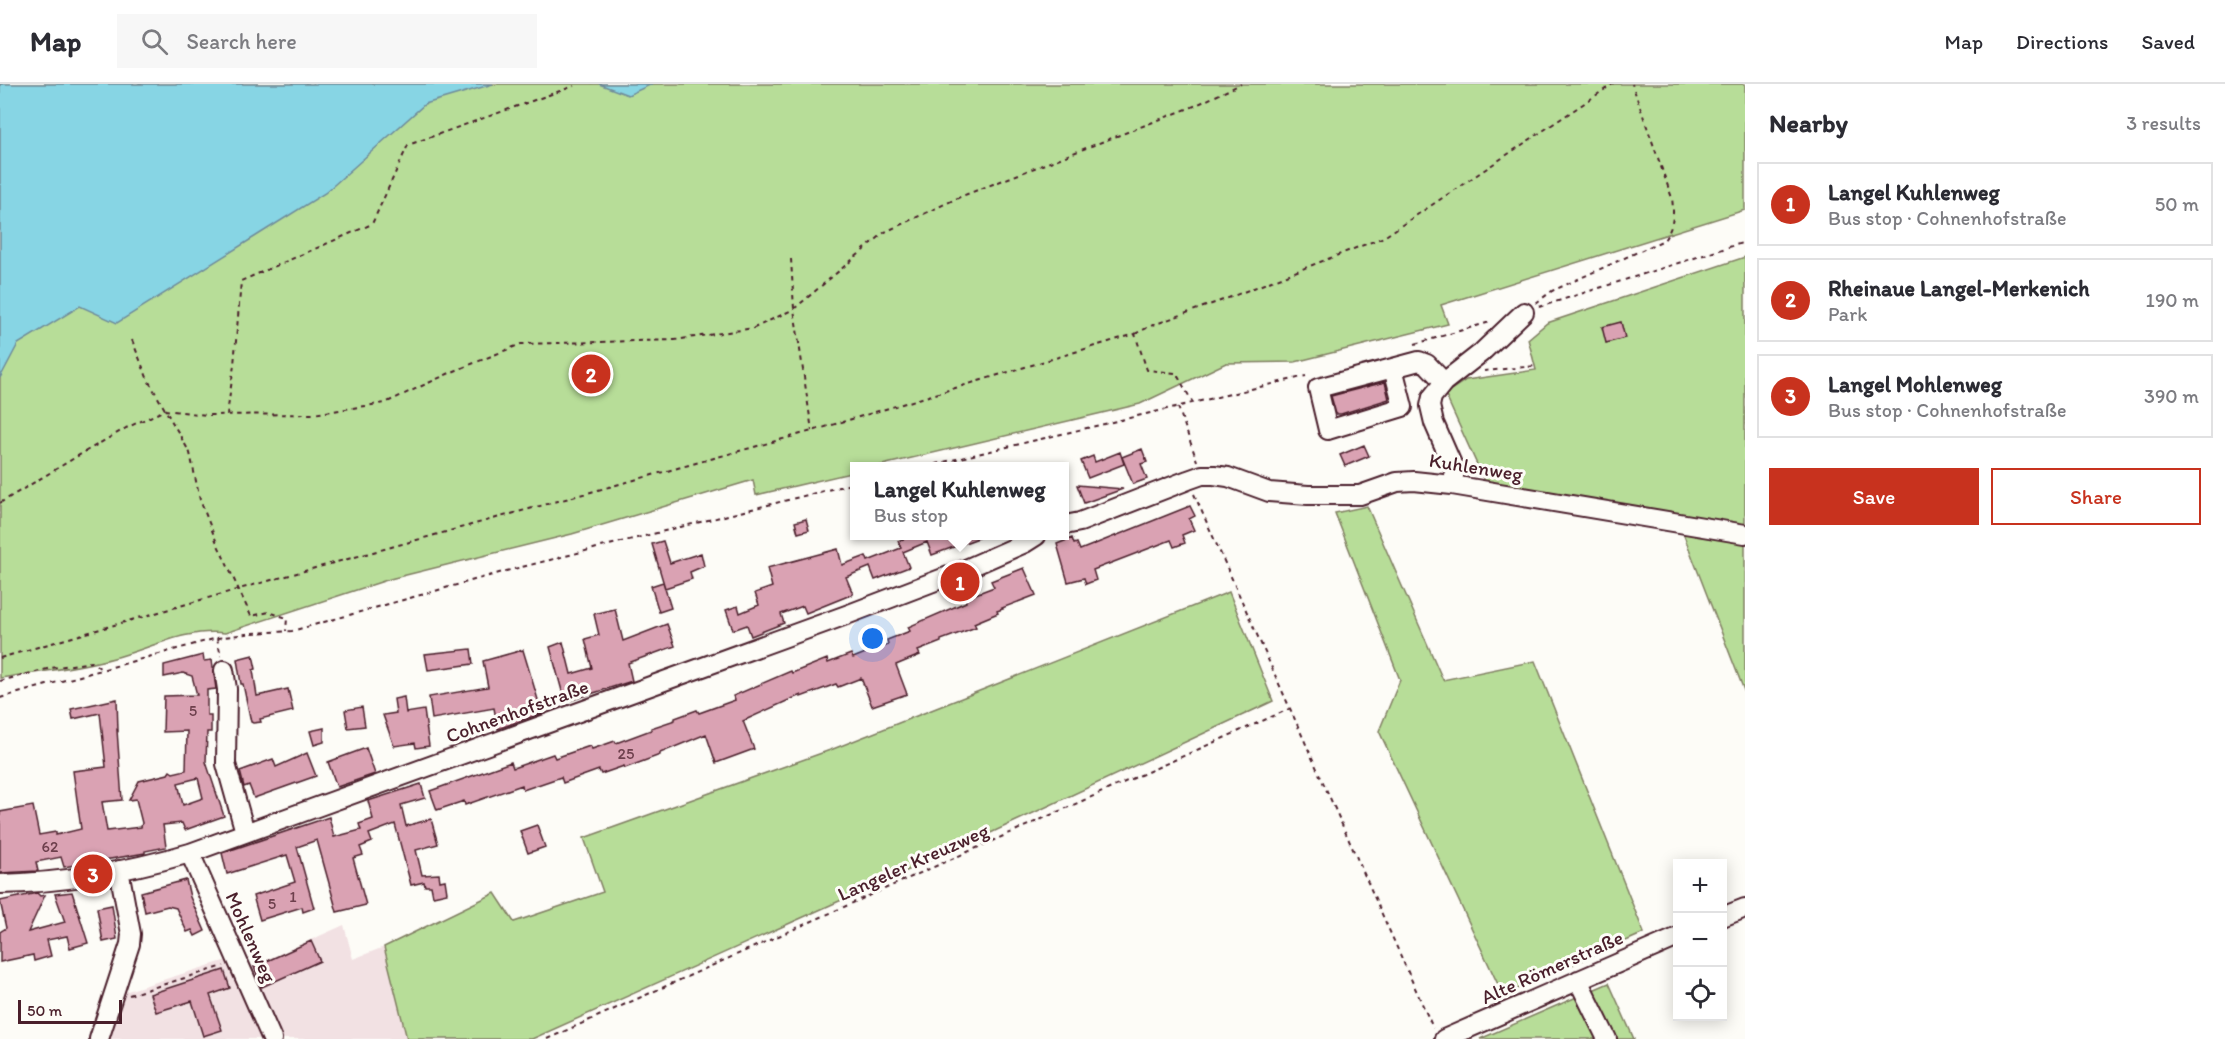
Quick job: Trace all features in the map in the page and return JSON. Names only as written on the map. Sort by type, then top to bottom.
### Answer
[{"type":"street","points":[[1452,485],[1455,471],[1434,423],[1430,406],[1436,391],[1524,312]]},
{"type":"street","points":[[1393,368],[1403,407],[1328,430],[1317,388],[1393,368],[1419,362],[1427,364],[1444,382]]},
{"type":"street","name":"Kuhlenweg","points":[[1195,478],[1228,477],[1269,492],[1308,495],[1360,495],[1397,482],[1414,481],[1452,485],[1745,534]]},
{"type":"street","points":[[1069,524],[1195,478]]},
{"type":"street","name":"Cohnenhofstraße","points":[[0,884],[40,883],[119,870],[190,853],[849,614],[959,572],[1030,540]]},
{"type":"street","points":[[224,670],[227,689],[226,764],[245,832]]},
{"type":"street","name":"Mohlenweg","points":[[190,853],[272,1039]]},
{"type":"street","points":[[99,1039],[130,944],[131,934],[119,870]]},
{"type":"street","points":[[1727,915],[1745,908]]},
{"type":"street","name":"Alte Römerstraße","points":[[1440,1036],[1673,939]]},
{"type":"street","points":[[1578,980],[1607,1039]]},
{"type":"path","points":[[0,503],[86,450],[165,410],[227,415],[313,414],[385,403],[521,344],[675,340],[754,328],[794,309],[885,232],[963,196],[1181,111],[1241,84]]},
{"type":"path","points":[[0,658],[239,589],[812,431],[1135,334],[1153,325],[1384,237],[1613,84]]},
{"type":"path","points":[[1524,312],[1552,291],[1664,240],[1672,229],[1674,214],[1672,198],[1632,84]]},
{"type":"path","points":[[227,415],[241,281],[372,224],[408,145],[574,86]]},
{"type":"path","points":[[1524,312],[1745,242]]},
{"type":"path","points":[[791,259],[794,309],[812,431]]},
{"type":"path","points":[[1410,346],[1490,322]]},
{"type":"path","points":[[1135,334],[1148,370],[1176,374],[1193,403]]},
{"type":"path","points":[[132,340],[148,380],[190,453],[200,500],[251,616],[269,612],[287,618],[286,631]]},
{"type":"path","points":[[1478,372],[1536,366]]},
{"type":"path","points":[[944,462],[1308,376]]},
{"type":"path","points":[[1178,407],[1195,478],[1289,709],[1440,1036]]},
{"type":"path","points":[[0,698],[217,638],[292,631],[521,567],[850,484]]},
{"type":"path","points":[[0,681],[51,668],[92,662],[101,669]]},
{"type":"path","name":"Langeler Kreuzweg","points":[[547,1039],[1289,709]]},
{"type":"path","points":[[112,1001],[238,962]]},
{"type":"shaded area","points":[[344,925],[353,959],[384,947],[407,1039],[282,1039],[248,968]]},
{"type":"shaded area","points":[[230,959],[266,1039],[107,1039],[121,993]]},
{"type":"green space","points":[[0,84],[1745,84],[1745,210],[1441,305],[1448,324],[1295,362],[1226,363],[1140,404],[895,462],[850,462],[850,473],[756,495],[753,480],[572,534],[390,579],[225,633],[197,633],[100,661],[0,678]]},
{"type":"green space","points":[[1745,257],[1745,527],[1485,482],[1445,394],[1466,380],[1536,370],[1528,339],[1547,323]]},
{"type":"green space","points":[[1367,506],[1443,680],[1535,661],[1644,933],[1503,995],[1379,731],[1400,680],[1335,513]]},
{"type":"green space","points":[[1683,533],[1745,543],[1745,693]]},
{"type":"green space","points":[[1229,592],[1273,701],[982,837],[532,1039],[407,1039],[384,947],[495,893],[514,922],[603,892],[584,838],[833,749]]},
{"type":"green space","points":[[1609,983],[1634,1039],[1480,1039]]},
{"type":"water","points":[[0,84],[493,84],[425,104],[325,193],[117,323],[80,306],[18,344],[0,378]]},
{"type":"water","points":[[599,84],[652,84],[628,95]]},
{"type":"building","points":[[1621,322],[1625,338],[1606,343],[1602,327]]},
{"type":"building","points":[[1385,382],[1389,399],[1336,414],[1331,396]]},
{"type":"building","points":[[1364,445],[1369,456],[1345,466],[1340,455]]},
{"type":"building","points":[[1142,449],[1147,462],[1141,464],[1147,479],[1133,484],[1122,457]]},
{"type":"building","points":[[1120,452],[1124,464],[1088,478],[1081,461],[1093,456],[1095,462]]},
{"type":"building","points":[[1077,485],[1123,489],[1084,503]]},
{"type":"building","points":[[1190,506],[1195,516],[1189,519],[1194,530],[1182,535],[1185,543],[1174,547],[1171,540],[1093,570],[1096,580],[1086,584],[1084,578],[1068,582],[1057,544],[1072,538],[1080,550]]},
{"type":"building","points":[[806,519],[809,530],[798,533],[795,522]]},
{"type":"building","points":[[973,540],[932,555],[927,542],[903,552],[909,567],[875,580],[870,567],[846,577],[853,594],[806,613],[803,606],[781,614],[784,623],[751,636],[747,625],[733,630],[726,610],[738,606],[740,613],[759,605],[755,593],[772,587],[767,568],[838,549],[842,565],[866,556],[868,561],[901,548],[898,541]]},
{"type":"building","points":[[663,541],[670,563],[701,553],[704,566],[690,572],[692,579],[665,588],[652,544]]},
{"type":"building","points":[[1024,568],[1036,595],[1002,608],[997,611],[998,613],[974,623],[976,627],[941,640],[941,642],[918,651],[920,655],[896,665],[907,694],[872,706],[861,678],[838,687],[836,684],[801,697],[801,695],[743,721],[754,749],[716,763],[706,734],[625,768],[624,766],[601,774],[599,770],[563,783],[561,777],[523,790],[522,785],[465,805],[464,801],[437,810],[430,791],[511,762],[513,768],[553,754],[555,758],[590,746],[592,749],[615,741],[616,743],[697,710],[699,713],[735,700],[733,696],[791,671],[792,673],[827,659],[828,663],[851,654],[853,658],[888,644],[887,640],[910,631],[908,627],[966,602],[965,598],[994,587],[991,581]]},
{"type":"building","points":[[663,582],[671,608],[659,612],[651,586]]},
{"type":"building","points":[[615,609],[623,641],[667,624],[675,646],[628,663],[632,681],[565,702],[550,647],[563,642],[571,674],[592,668],[585,639],[599,635],[594,614]]},
{"type":"building","points":[[471,649],[473,664],[428,670],[425,654]]},
{"type":"building","points":[[523,650],[542,713],[498,729],[494,708],[432,719],[429,697],[488,687],[483,661]]},
{"type":"building","points":[[203,655],[204,661],[212,660],[216,689],[207,690],[207,715],[211,715],[211,732],[207,732],[206,762],[224,816],[185,830],[182,823],[163,825],[166,847],[145,851],[145,853],[64,867],[61,857],[36,862],[38,871],[0,873],[0,812],[33,806],[39,835],[56,832],[56,835],[81,829],[73,771],[106,767],[100,713],[73,719],[71,709],[117,699],[122,800],[102,802],[107,831],[141,827],[136,799],[129,800],[139,781],[168,774],[170,771],[173,773],[186,770],[187,731],[163,732],[164,696],[197,695],[192,676],[183,673],[164,677],[164,665]],"holes":[[[198,778],[203,798],[183,805],[178,783]]]},
{"type":"building","points":[[253,655],[257,696],[288,689],[293,711],[260,719],[261,722],[251,722],[237,659]]},
{"type":"building","points":[[404,697],[406,713],[424,710],[429,746],[416,748],[415,743],[394,746],[383,715],[396,713],[394,699]]},
{"type":"building","points":[[362,707],[365,726],[348,728],[345,710]]},
{"type":"building","points":[[324,728],[324,742],[314,745],[310,731]]},
{"type":"building","points":[[366,748],[375,774],[337,787],[328,762]]},
{"type":"building","points":[[307,753],[316,776],[254,798],[249,785],[244,787],[240,771],[273,759],[276,767]]},
{"type":"building","points":[[421,784],[425,798],[401,805],[406,826],[431,819],[438,844],[416,850],[422,875],[439,874],[440,881],[445,880],[447,893],[433,896],[431,886],[425,886],[424,882],[411,885],[395,824],[369,834],[372,842],[360,847],[363,855],[353,858],[366,905],[337,912],[317,840],[297,847],[314,908],[303,912],[302,907],[260,920],[253,896],[295,882],[287,855],[227,874],[222,853],[329,817],[334,837],[361,830],[359,824],[373,819],[368,801]]},
{"type":"building","points":[[537,825],[545,847],[528,853],[520,831]]},
{"type":"building","points":[[186,880],[190,897],[205,931],[195,936],[192,930],[187,932],[176,908],[168,906],[145,912],[141,892]]},
{"type":"building","points":[[72,892],[88,943],[70,948],[67,936],[47,940],[51,956],[34,961],[33,955],[0,962],[0,932],[6,928],[0,901],[37,893],[40,896],[45,895],[28,932],[65,922],[55,894]]},
{"type":"building","points":[[112,905],[117,939],[103,942],[97,908]]},
{"type":"building","points":[[311,941],[320,961],[262,987],[254,967]]},
{"type":"building","points":[[224,970],[230,988],[210,995],[222,1030],[203,1036],[192,1001],[156,1012],[150,994]]},
{"type":"place","name":"Rheinaue Langel-Merkenich","points":[[591,374]]},
{"type":"place","name":"Langel Kuhlenweg","points":[[960,582]]},
{"type":"place","name":"Langel Mohlenweg","points":[[93,874]]}]
